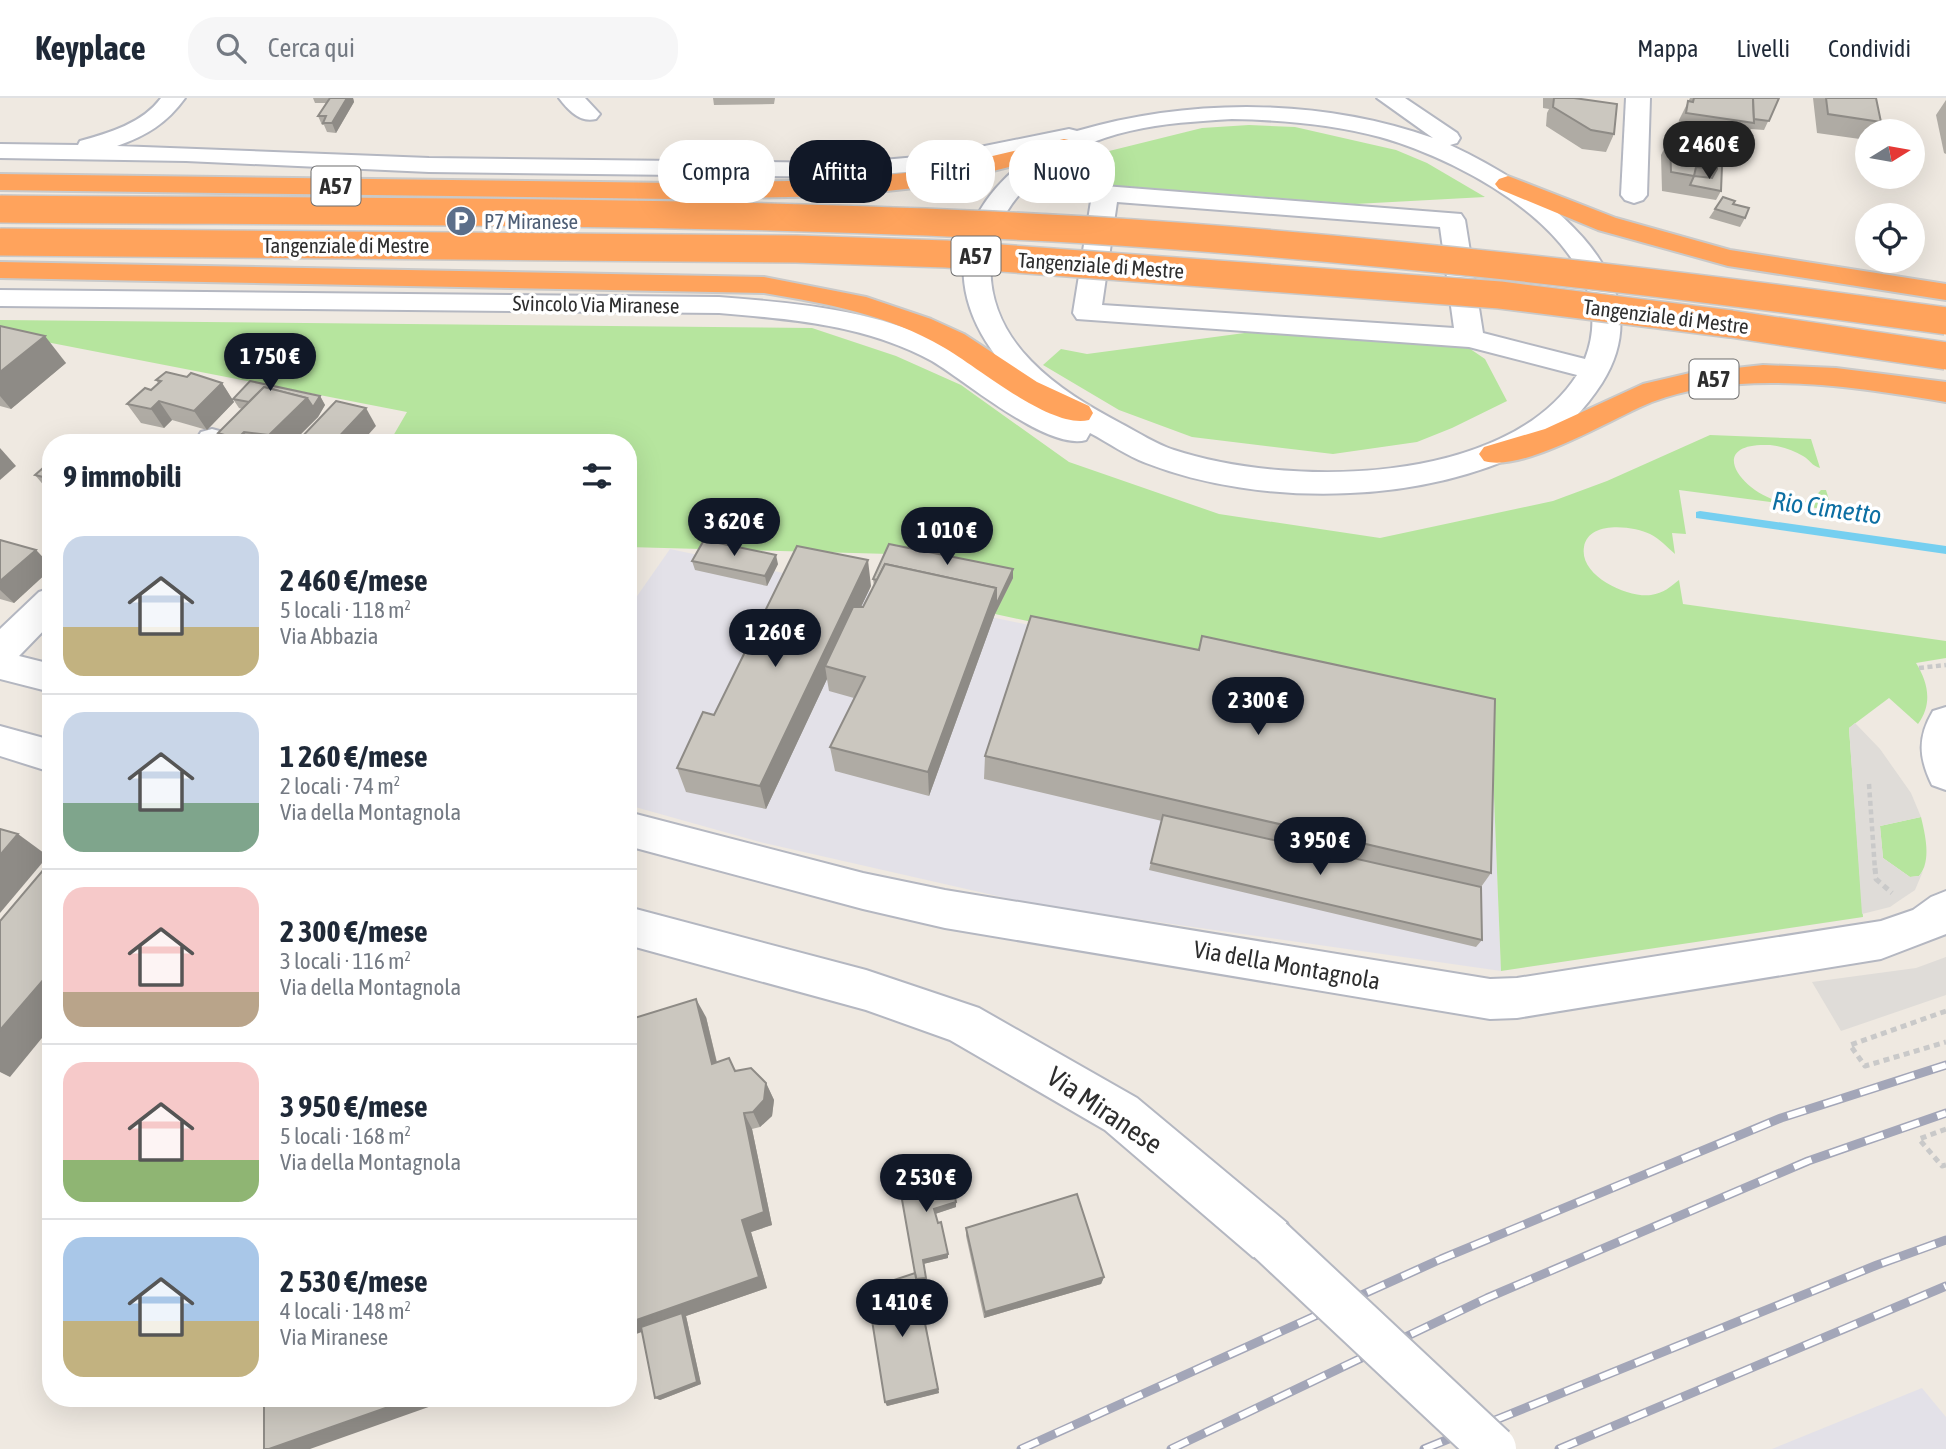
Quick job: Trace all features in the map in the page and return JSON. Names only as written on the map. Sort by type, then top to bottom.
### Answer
[{"type":"highway","name":"A57","points":[[0,182],[672,191],[840,188],[933,178],[1009,159]]},
{"type":"highway","points":[[1497,177],[1607,224],[1728,258],[1946,292]]},
{"type":"highway","name":"Tangenziale di Mestre","points":[[0,209],[819,219],[989,225],[1488,262],[1744,291],[1946,321]]},
{"type":"highway","name":"Tangenziale di Mestre","points":[[0,242],[796,249],[946,254],[1500,295],[1731,324],[1946,356]]},
{"type":"highway","points":[[0,270],[764,285],[834,295],[896,314],[946,337],[1021,386],[1078,413]]},
{"type":"highway","name":"A57","points":[[1495,454],[1555,437],[1594,416],[1653,392],[1720,378],[1787,374],[1877,380],[1946,391]]},
{"type":"street","points":[[1080,140],[1139,114],[1194,98]]},
{"type":"street","points":[[1009,190],[983,226],[976,254],[976,283],[984,314],[1004,348],[1035,382],[1078,413],[1160,457],[1220,472],[1277,480],[1334,481],[1392,479],[1446,469],[1495,454],[1539,431],[1573,403],[1595,372],[1605,338],[1603,304],[1592,270],[1572,239],[1543,210],[1450,139],[1390,98]]},
{"type":"street","points":[[1634,194],[1638,98]]},
{"type":"street","points":[[66,152],[120,136],[150,120],[171,102]]},
{"type":"street","points":[[171,102],[168,133],[176,148],[186,154]]},
{"type":"street","points":[[0,151],[186,154],[429,165],[848,170],[940,162],[1050,138],[1103,131],[1189,114],[1232,112],[1320,117],[1407,137],[1497,177]]},
{"type":"street","points":[[0,166],[158,166],[229,157]]},
{"type":"street","points":[[1115,195],[1452,220],[1471,338]]},
{"type":"street","points":[[1104,203],[1087,313],[1471,338],[1595,372]]},
{"type":"street","name":"Svincolo Via Miranese","points":[[0,298],[719,305],[796,311],[834,317],[940,354],[1015,404],[1076,433],[1160,457]]},
{"type":"street","points":[[0,656],[9,642],[42,610]]},
{"type":"street","points":[[0,664],[42,676]]},
{"type":"street","points":[[1946,722],[1941,731],[1939,747],[1946,781]]},
{"type":"street","points":[[0,741],[42,753]]},
{"type":"street","name":"Via della Montagnola","points":[[637,832],[863,891],[945,909],[1490,999],[1517,998],[1881,940],[1927,924],[1946,910]]},
{"type":"street","name":"Via Miranese","points":[[637,928],[866,990],[962,1023],[1121,1114],[1270,1240],[1493,1449]]},
{"type":"path","points":[[1919,668],[1946,665]]},
{"type":"path","points":[[1869,785],[1876,879],[1900,900]]},
{"type":"path","points":[[1946,1011],[1850,1045],[1864,1066],[1946,1042]]},
{"type":"path","points":[[1946,1129],[1919,1139],[1942,1166],[1946,1165]]},
{"type":"shaded area","points":[[670,549],[1491,723],[1501,971],[1032,904],[760,842],[637,808],[637,596]]},
{"type":"shaded area","points":[[1855,723],[1880,749],[1911,793],[1921,817],[1880,826],[1883,858],[1910,877],[1919,876],[1923,871],[1915,890],[1890,907],[1862,914],[1849,728]]},
{"type":"shaded area","points":[[1946,957],[1946,995],[1841,1031],[1812,982],[1916,968]]},
{"type":"shaded area","points":[[1922,1388],[1946,1417],[1946,1449],[1772,1449]]},
{"type":"green space","points":[[1249,125],[1295,127],[1396,150],[1427,163],[1485,197],[1355,204],[1115,186],[1115,150],[1202,128]]},
{"type":"green space","points":[[0,320],[812,328],[896,356],[961,385],[1069,462],[1219,514],[1380,538],[1553,501],[1607,481],[1710,435],[1811,439],[1820,468],[1795,452],[1767,445],[1743,448],[1734,458],[1737,471],[1748,484],[1765,496],[1785,503],[1804,501],[1821,490],[1826,490],[1832,510],[1679,490],[1686,534],[1672,533],[1675,554],[1657,538],[1643,531],[1612,527],[1594,532],[1587,538],[1584,558],[1597,576],[1630,593],[1660,593],[1679,580],[1683,604],[1946,641],[1946,658],[1916,663],[1927,693],[1926,709],[1918,724],[1889,698],[1849,728],[1863,917],[1501,971],[1491,722],[995,614],[890,554],[637,547],[637,434],[394,434],[407,412],[0,333]]},
{"type":"green space","points":[[1267,330],[1316,332],[1397,343],[1463,344],[1485,359],[1507,401],[1417,442],[1333,454],[1192,437],[1119,410],[1043,365],[1061,349],[1087,354]]},
{"type":"green space","points":[[1921,817],[1926,847],[1925,863],[1919,876],[1910,877],[1883,858],[1880,826]]},
{"type":"building","points":[[330,98],[347,98],[332,123],[323,123],[326,116],[318,116]]},
{"type":"building","points":[[1554,98],[1617,104],[1614,134],[1591,130],[1553,107]]},
{"type":"building","points":[[1694,98],[1753,98],[1754,123],[1686,113],[1688,101],[1693,102]]},
{"type":"building","points":[[1753,98],[1779,98],[1769,121],[1754,119]]},
{"type":"building","points":[[1826,98],[1876,98],[1880,119],[1861,119],[1828,114]]},
{"type":"building","points":[[1670,137],[1728,145],[1727,157],[1717,157],[1717,169],[1696,167],[1694,176],[1671,172]]},
{"type":"building","points":[[1717,166],[1722,166],[1721,191],[1690,185],[1694,176],[1712,178]]},
{"type":"building","points":[[1723,197],[1735,201],[1733,204],[1749,208],[1745,218],[1715,209]]},
{"type":"building","points":[[0,326],[45,336],[0,372]]},
{"type":"building","points":[[166,372],[187,377],[191,373],[222,383],[194,411],[159,401],[151,409],[127,404],[145,388],[151,390],[161,381],[156,380]]},
{"type":"building","points":[[250,381],[320,396],[313,407],[307,398],[264,387],[249,402],[233,399]]},
{"type":"building","points":[[264,387],[307,398],[270,434],[218,433]]},
{"type":"building","points":[[336,401],[366,408],[341,434],[305,434]]},
{"type":"building","points":[[0,540],[36,550],[0,581]]},
{"type":"building","points":[[704,540],[776,555],[765,576],[692,561]]},
{"type":"building","points":[[889,544],[1013,569],[996,605],[996,588],[885,564],[877,580],[873,579]]},
{"type":"building","points":[[797,546],[868,560],[760,786],[677,768],[703,712],[714,715]]},
{"type":"building","points":[[885,564],[996,588],[928,772],[830,747],[865,677],[825,666],[853,607],[863,607]]},
{"type":"building","points":[[1031,616],[1199,650],[1202,636],[1495,699],[1491,873],[985,756]]},
{"type":"building","points":[[1163,815],[1481,887],[1482,940],[1151,863]]},
{"type":"building","points":[[0,829],[18,834],[0,855]]},
{"type":"building","points":[[42,871],[42,981],[0,1030],[0,921]]},
{"type":"building","points":[[696,999],[712,1064],[729,1058],[735,1071],[751,1068],[766,1083],[764,1100],[753,1112],[744,1113],[764,1212],[742,1220],[759,1277],[637,1320],[637,1017]]},
{"type":"building","points":[[949,1169],[956,1202],[934,1209],[938,1223],[941,1222],[948,1254],[923,1260],[926,1278],[916,1279],[898,1177]]},
{"type":"building","points":[[1077,1194],[1104,1277],[985,1312],[966,1228]]},
{"type":"building","points":[[915,1273],[938,1389],[885,1402],[867,1289]]},
{"type":"building","points":[[682,1313],[697,1382],[655,1398],[641,1327]]},
{"type":"building","points":[[264,1407],[388,1407],[269,1449],[264,1449]]},
{"type":"waterway","name":"Rio Cimetto","points":[[1700,515],[1946,550]]},
{"type":"railway","points":[[1021,1449],[1441,1259],[1781,1118],[1946,1065]]},
{"type":"railway","points":[[1171,1449],[1487,1298],[1808,1161],[1946,1113]]},
{"type":"railway","points":[[1424,1449],[1877,1265],[1946,1240]]},
{"type":"railway","points":[[1559,1449],[1946,1286]]},
{"type":"place","name":"P7 Miranese","points":[[461,221]]}]
